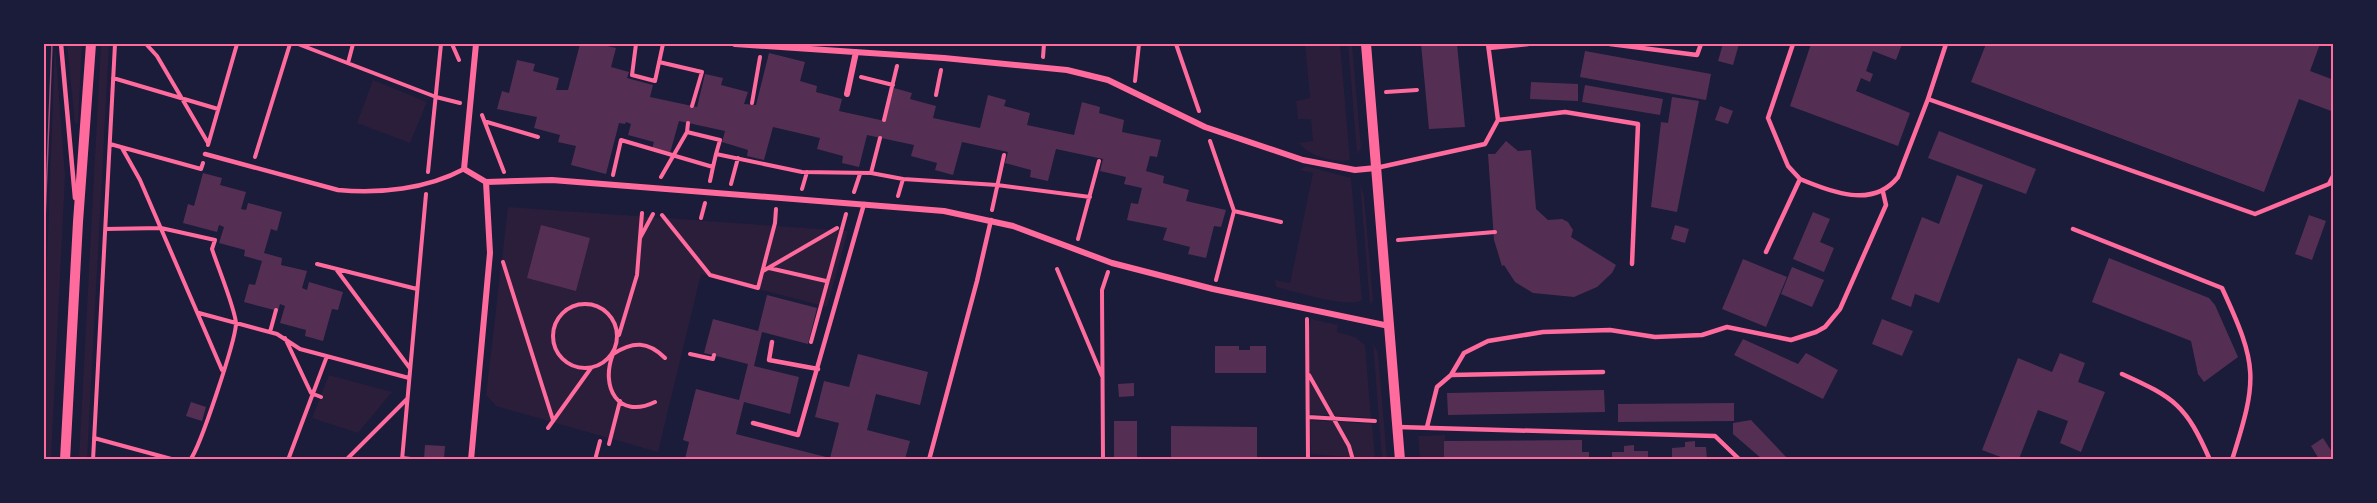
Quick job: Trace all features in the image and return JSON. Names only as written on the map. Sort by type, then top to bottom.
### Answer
[{"type":"street","points":[[65,459],[77,225],[92,44]]},
{"type":"street","points":[[476,44],[466,132],[465,169],[486,182],[552,180],[706,194],[944,211],[991,220],[1112,262],[1213,289],[1389,326]]},
{"type":"street","points":[[735,44],[900,55],[1067,70],[1108,80],[1205,127],[1303,160],[1355,170],[1376,168]]},
{"type":"street","points":[[1365,44],[1400,459]]},
{"type":"street","points":[[847,94],[856,52]]},
{"type":"street","points":[[471,459],[490,253],[486,182]]},
{"type":"lane","points":[[61,44],[77,225]]},
{"type":"lane","points":[[1376,168],[1485,144],[1498,120],[1488,46],[1528,44]]},
{"type":"lane","points":[[1610,44],[1697,55],[1701,44]]},
{"type":"lane","points":[[1793,44],[1768,118],[1788,166],[1800,179],[1830,191],[1865,196],[1883,192],[1898,177],[1946,44]]},
{"type":"lane","points":[[1928,99],[2255,214],[2329,184],[2334,174]]},
{"type":"lane","points":[[1498,120],[1565,112],[1638,124],[1632,264]]},
{"type":"lane","points":[[205,154],[338,190],[370,192],[427,183],[465,169]]},
{"type":"lane","points":[[1766,252],[1800,179]]},
{"type":"lane","points":[[1427,427],[1437,387],[1451,375],[1464,353],[1488,341],[1543,332],[1610,330],[1655,337],[1702,335],[1727,327],[1791,340],[1826,327],[1840,309],[1886,205],[1883,192]]},
{"type":"lane","points":[[753,423],[798,435],[864,204]]},
{"type":"lane","points":[[929,459],[991,220]]},
{"type":"lane","points":[[2073,229],[2222,288],[2242,330],[2252,368],[2252,390],[2232,459]]},
{"type":"lane","points":[[772,342],[769,360],[818,369]]},
{"type":"lane","points":[[1451,375],[1603,372]]},
{"type":"lane","points":[[2122,374],[2168,396],[2184,410],[2198,432],[2210,459]]},
{"type":"lane","points":[[1398,427],[1715,436],[1740,459]]},
{"type":"path","points":[[93,459],[115,44]]},
{"type":"path","points":[[146,44],[157,56],[208,144]]},
{"type":"path","points":[[110,144],[201,170],[237,44]]},
{"type":"path","points":[[252,167],[290,44]]},
{"type":"path","points":[[298,44],[436,97],[460,102]]},
{"type":"path","points":[[348,63],[353,44]]},
{"type":"path","points":[[419,459],[402,459],[441,44]]},
{"type":"path","points":[[452,44],[459,60]]},
{"type":"path","points":[[636,44],[632,75],[655,81],[663,44]]},
{"type":"path","points":[[1133,92],[1139,44]]},
{"type":"path","points":[[1176,44],[1234,211],[1213,289]]},
{"type":"path","points":[[752,104],[762,45]]},
{"type":"path","points":[[884,120],[900,55]]},
{"type":"path","points":[[659,62],[702,72],[692,105]]},
{"type":"path","points":[[851,74],[893,85]]},
{"type":"path","points":[[113,78],[218,109]]},
{"type":"path","points":[[1386,92],[1417,90]]},
{"type":"path","points":[[477,105],[509,180]]},
{"type":"path","points":[[486,122],[538,137]]},
{"type":"path","points":[[658,190],[661,174],[675,156],[687,132],[688,123]]},
{"type":"path","points":[[687,132],[720,140],[701,218]]},
{"type":"path","points":[[871,172],[880,138]]},
{"type":"path","points":[[611,185],[621,140],[713,167]]},
{"type":"path","points":[[122,147],[140,180],[222,370]]},
{"type":"path","points":[[716,154],[802,172],[860,174],[871,172],[903,179],[997,185],[1090,197]]},
{"type":"path","points":[[991,220],[1004,155]]},
{"type":"path","points":[[729,195],[738,158]]},
{"type":"path","points":[[1076,249],[1099,161]]},
{"type":"path","points":[[804,366],[826,281],[860,174]]},
{"type":"path","points":[[895,207],[903,179]]},
{"type":"path","points":[[662,215],[710,275],[759,288],[775,223],[776,199]]},
{"type":"path","points":[[1234,211],[1281,222]]},
{"type":"path","points":[[642,213],[637,275],[607,379],[611,391],[620,401],[637,406],[655,402]]},
{"type":"path","points":[[640,238],[653,214]]},
{"type":"path","points":[[105,230],[161,228],[215,240],[212,249],[236,323],[206,427],[196,453],[190,459]]},
{"type":"path","points":[[763,271],[837,228]]},
{"type":"path","points":[[1398,240],[1495,232]]},
{"type":"path","points":[[502,262],[554,420]]},
{"type":"path","points":[[1103,459],[1102,290],[1112,262]]},
{"type":"path","points":[[317,264],[417,289]]},
{"type":"path","points":[[768,268],[826,281]]},
{"type":"path","points":[[336,269],[410,368]]},
{"type":"path","points":[[1057,269],[1102,376]]},
{"type":"path","points":[[592,367],[572,365],[557,351],[554,330],[560,317],[578,306],[598,308],[609,316],[619,336]]},
{"type":"path","points":[[270,332],[276,310]]},
{"type":"path","points":[[1308,459],[1306,330],[1309,310]]},
{"type":"path","points":[[198,313],[270,332],[285,338],[300,349],[409,378]]},
{"type":"path","points":[[285,338],[313,394],[321,397]]},
{"type":"path","points":[[548,428],[592,367],[628,345],[640,343],[657,349],[665,358]]},
{"type":"path","points":[[690,354],[713,359],[714,355]]},
{"type":"path","points":[[288,459],[327,356]]},
{"type":"path","points":[[1308,372],[1349,446],[1353,459]]},
{"type":"path","points":[[346,459],[407,399]]},
{"type":"path","points":[[609,444],[620,401]]},
{"type":"path","points":[[1308,417],[1376,421]]},
{"type":"path","points":[[94,438],[175,459]]},
{"type":"path","points":[[595,459],[600,441]]},
{"type":"shaded area","points":[[67,44],[82,44],[78,122],[75,124]]},
{"type":"shaded area","points":[[101,44],[109,44],[87,459],[79,459]]},
{"type":"shaded area","points":[[1305,44],[1340,44],[1350,160],[1322,158],[1309,152],[1299,143],[1313,141],[1311,119],[1298,119],[1296,101],[1310,98]]},
{"type":"shaded area","points":[[1348,44],[1352,44],[1361,148],[1357,154]]},
{"type":"shaded area","points":[[55,45],[65,176],[51,459],[44,460],[44,346]]},
{"type":"shaded area","points":[[373,80],[427,102],[410,143],[357,123]]},
{"type":"shaded area","points":[[1306,166],[1351,178],[1362,300],[1333,301],[1276,287],[1275,280],[1290,283],[1313,173],[1299,170]]},
{"type":"shaded area","points":[[1360,183],[1364,196],[1373,300],[1370,305]]},
{"type":"shaded area","points":[[508,207],[848,231],[827,307],[701,274],[658,452],[496,406],[486,395]]},
{"type":"shaded area","points":[[1311,319],[1338,325],[1337,332],[1355,337],[1365,345],[1371,418],[1310,414],[1308,330]]},
{"type":"shaded area","points":[[1373,343],[1378,353],[1387,459],[1382,459]]},
{"type":"shaded area","points":[[329,375],[392,392],[358,433],[312,418]]},
{"type":"shaded area","points":[[1310,420],[1372,424],[1375,459],[1311,454]]},
{"type":"shaded area","points":[[1445,435],[1444,459],[1420,459],[1418,436]]},
{"type":"building","points":[[580,44],[598,44],[616,48],[611,67],[629,72],[627,78],[653,85],[650,97],[697,107],[705,74],[723,78],[721,85],[748,92],[744,104],[756,105],[769,53],[805,62],[800,81],[817,86],[816,92],[842,99],[839,111],[885,121],[894,88],[912,93],[910,99],[936,106],[933,118],[980,128],[988,95],[1006,100],[1004,106],[1030,113],[1027,125],[1074,135],[1082,102],[1100,107],[1099,113],[1124,120],[1122,132],[1161,140],[1157,157],[1150,156],[1146,171],[1164,176],[1163,183],[1189,190],[1186,201],[1226,210],[1221,227],[1214,226],[1206,258],[1188,254],[1190,247],[1163,240],[1167,228],[1127,220],[1131,203],[1138,204],[1142,188],[1124,184],[1126,177],[1100,171],[1103,159],[1056,149],[1048,181],[1030,177],[1031,170],[1005,163],[1008,152],[962,142],[953,175],[935,170],[937,163],[911,156],[914,145],[867,135],[859,167],[842,163],[843,156],[817,149],[820,138],[773,127],[764,160],[747,156],[748,150],[722,142],[725,131],[679,121],[670,153],[652,149],[654,142],[628,135],[631,124],[619,123],[606,174],[571,165],[576,146],[558,142],[560,135],[534,128],[537,117],[497,109],[502,91],[509,93],[517,60],[535,64],[533,71],[559,78],[556,90],[568,90]]},
{"type":"building","points":[[1421,44],[1457,44],[1465,127],[1429,129]]},
{"type":"building","points":[[1723,44],[1739,44],[1733,65],[1718,61]]},
{"type":"building","points":[[1811,44],[1902,44],[1896,60],[1873,51],[1866,71],[1873,74],[1870,82],[1861,78],[1856,91],[1910,113],[1898,146],[1790,106]]},
{"type":"building","points":[[1986,44],[2320,44],[2310,71],[2334,80],[2334,112],[2299,99],[2264,192],[1971,82]]},
{"type":"building","points":[[1585,51],[1711,74],[1706,100],[1580,77]]},
{"type":"building","points":[[1531,82],[1578,84],[1578,101],[1530,99]]},
{"type":"building","points":[[1585,85],[1663,99],[1660,115],[1582,102]]},
{"type":"building","points":[[1672,97],[1699,101],[1677,212],[1651,207],[1661,122],[1668,123]]},
{"type":"building","points":[[1720,106],[1733,111],[1728,124],[1715,120]]},
{"type":"building","points":[[1939,131],[2036,169],[2026,194],[1928,158]]},
{"type":"building","points":[[1506,141],[1518,151],[1531,150],[1536,209],[1548,220],[1562,219],[1568,222],[1573,230],[1571,237],[1616,265],[1612,273],[1597,287],[1574,297],[1533,293],[1515,282],[1504,265],[1502,266],[1494,240],[1488,154],[1495,154]]},
{"type":"building","points":[[203,173],[222,178],[220,185],[246,192],[241,209],[246,210],[248,203],[282,212],[277,231],[271,229],[264,253],[282,258],[281,265],[307,271],[302,288],[307,290],[309,282],[343,292],[338,310],[332,309],[323,341],[305,336],[306,330],[280,323],[285,306],[280,304],[278,311],[244,302],[249,284],[255,285],[262,261],[244,256],[245,250],[219,243],[224,227],[219,225],[217,232],[183,223],[188,204],[194,206]]},
{"type":"building","points":[[1957,175],[1983,185],[1939,303],[1915,294],[1911,307],[1891,299],[1922,217],[1939,224]]},
{"type":"building","points":[[1813,212],[1830,219],[1820,242],[1834,248],[1824,272],[1793,259]]},
{"type":"building","points":[[2309,215],[2326,221],[2312,260],[2295,254]]},
{"type":"building","points":[[541,225],[590,238],[576,291],[527,278]]},
{"type":"building","points":[[1675,225],[1689,229],[1685,243],[1671,239]]},
{"type":"building","points":[[2109,258],[2209,298],[2215,305],[2238,357],[2204,382],[2198,374],[2191,341],[2092,302]]},
{"type":"building","points":[[1743,259],[1787,277],[1766,327],[1722,309]]},
{"type":"building","points":[[1792,267],[1824,280],[1812,307],[1781,294]]},
{"type":"building","points":[[767,295],[817,308],[808,344],[762,332],[754,366],[799,377],[790,414],[744,402],[736,434],[830,458],[839,423],[815,417],[824,381],[849,387],[858,354],[928,372],[920,405],[876,394],[867,430],[910,441],[905,459],[685,459],[689,442],[683,440],[696,389],[739,400],[748,364],[704,353],[713,319],[758,331]]},
{"type":"building","points":[[1882,319],[1913,331],[1902,356],[1872,344]]},
{"type":"building","points":[[1743,339],[1798,364],[1806,353],[1838,370],[1823,399],[1734,355]]},
{"type":"building","points":[[1215,346],[1239,346],[1239,350],[1250,350],[1250,346],[1266,346],[1266,373],[1215,373]]},
{"type":"building","points":[[2060,353],[2085,363],[2078,382],[2105,392],[2081,452],[2060,443],[2068,421],[2038,410],[2019,459],[2006,459],[1982,450],[2018,358],[2052,372]]},
{"type":"building","points":[[1134,383],[1134,396],[1119,397],[1118,384]]},
{"type":"building","points":[[1604,390],[1605,412],[1448,415],[1447,393]]},
{"type":"building","points":[[191,402],[206,407],[202,421],[186,416]]},
{"type":"building","points":[[1734,403],[1734,421],[1618,422],[1618,404]]},
{"type":"building","points":[[1751,420],[1788,459],[1762,459],[1733,434],[1733,423]]},
{"type":"building","points":[[1114,421],[1137,421],[1137,459],[1114,459]]},
{"type":"building","points":[[1171,426],[1257,427],[1257,459],[1171,459]]},
{"type":"building","points":[[2323,438],[2334,455],[2334,459],[2319,459],[2311,446]]},
{"type":"building","points":[[1582,440],[1582,452],[1589,452],[1589,459],[1444,459],[1444,441]]},
{"type":"building","points":[[1695,441],[1695,447],[1706,447],[1707,459],[1672,459],[1672,448],[1685,447],[1685,442]]},
{"type":"building","points":[[425,445],[445,446],[444,459],[424,459]]},
{"type":"building","points":[[1634,445],[1634,451],[1648,451],[1648,459],[1612,459],[1612,452],[1624,452],[1624,446]]},
{"type":"tram line","points":[[44,246],[52,44]]}]
